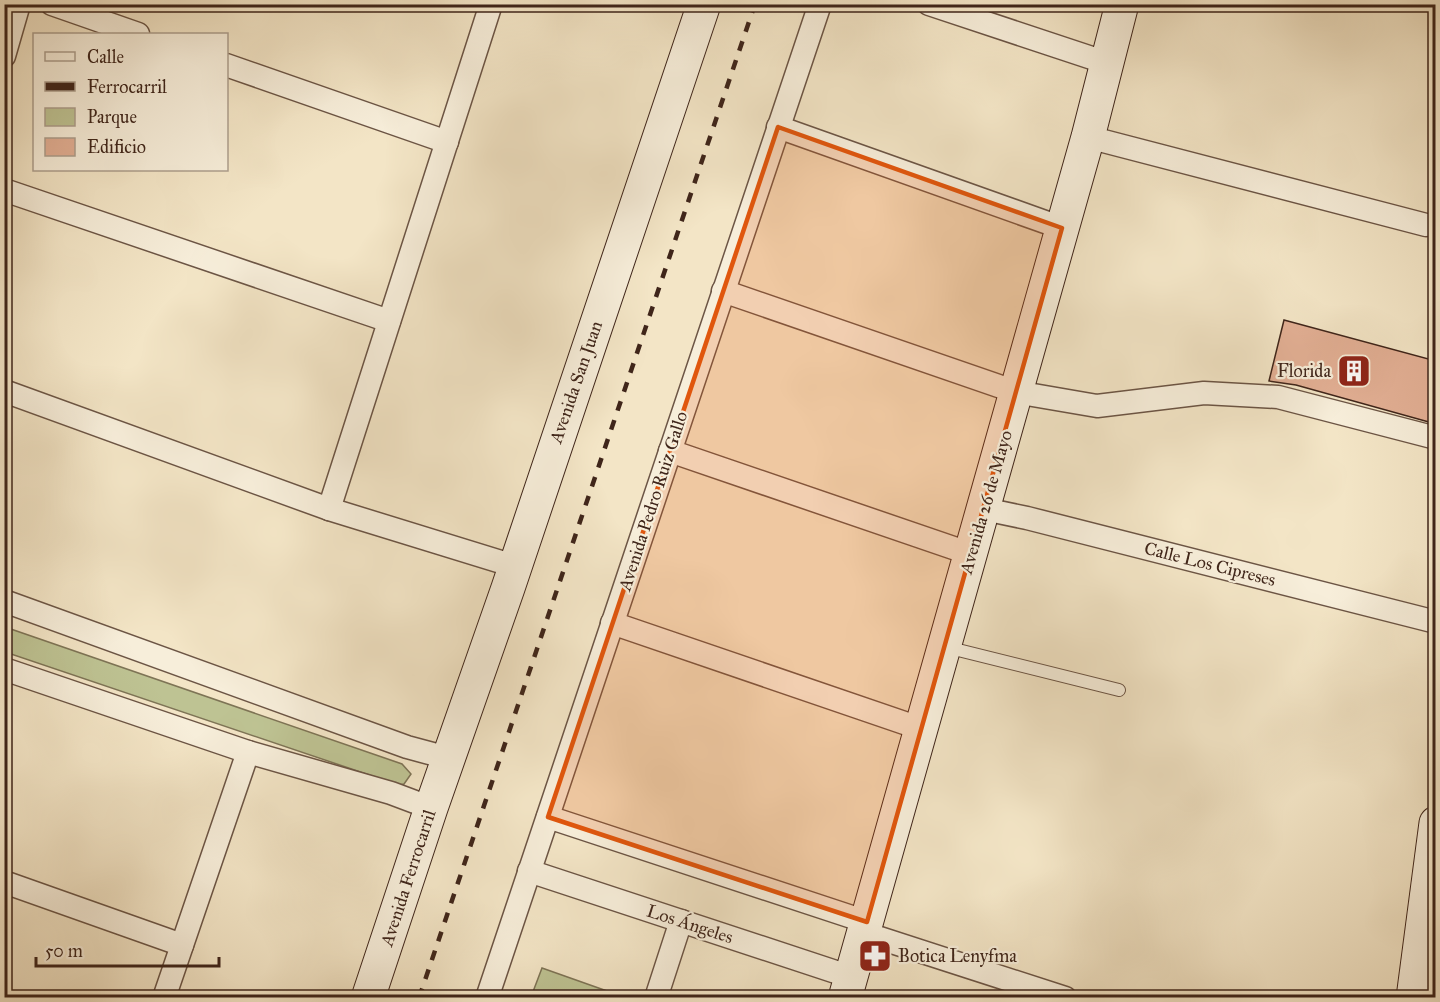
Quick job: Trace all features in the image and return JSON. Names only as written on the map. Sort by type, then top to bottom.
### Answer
[{"type":"street","points":[[4,57],[20,4]]},
{"type":"street","points":[[52,4],[135,33]]},
{"type":"street","points":[[330,509],[491,4]]},
{"type":"street","name":"Avenida San Juan","points":[[448,758],[704,4]]},
{"type":"street","name":"Avenida Pedro Ruiz Gallo","points":[[487,998],[820,4]]},
{"type":"street","points":[[929,4],[1107,63]]},
{"type":"street","name":"Avenida 26 de Mayo","points":[[848,987],[1088,137],[1122,4]]},
{"type":"street","points":[[228,66],[447,142]]},
{"type":"street","points":[[778,127],[1062,228]]},
{"type":"street","points":[[1088,137],[1426,225]]},
{"type":"street","points":[[4,190],[389,321]]},
{"type":"street","points":[[723,291],[1016,392],[1097,406],[1204,393],[1278,397],[1436,438]]},
{"type":"street","points":[[4,391],[330,509],[514,566]]},
{"type":"street","points":[[670,452],[971,554]]},
{"type":"street","name":"Calle Los Cipreses","points":[[984,509],[1039,520],[1436,622]]},
{"type":"street","points":[[4,601],[407,747],[448,758]]},
{"type":"street","points":[[612,623],[922,729]]},
{"type":"street","points":[[4,669],[248,752],[391,793],[431,808]]},
{"type":"street","points":[[164,998],[248,752]]},
{"type":"street","name":"Avenida Ferrocarril","points":[[368,998],[448,758]]},
{"type":"street","points":[[548,816],[1065,998]]},
{"type":"street","points":[[1421,986],[1436,823]]},
{"type":"street","name":"Los Ángeles","points":[[529,871],[681,921],[848,987]]},
{"type":"street","points":[[4,882],[182,945]]},
{"type":"street","points":[[656,998],[681,921]]},
{"type":"lane","points":[[944,647],[1119,690]]},
{"type":"highlighted area","points":[[778,127],[1062,228],[867,922],[548,817]]},
{"type":"green space","points":[[5,627],[402,764],[411,774],[404,784],[399,785],[5,652]]},
{"type":"green space","points":[[542,968],[624,997],[531,997]]},
{"type":"building","name":"Florida","points":[[1284,320],[1436,361],[1436,424],[1296,385],[1269,381]]},
{"type":"railway","points":[[419,998],[755,4]]},
{"type":"place","name":"Florida","points":[[1354,371]]},
{"type":"place","name":"Botica Lenyfma","points":[[875,956]]}]
